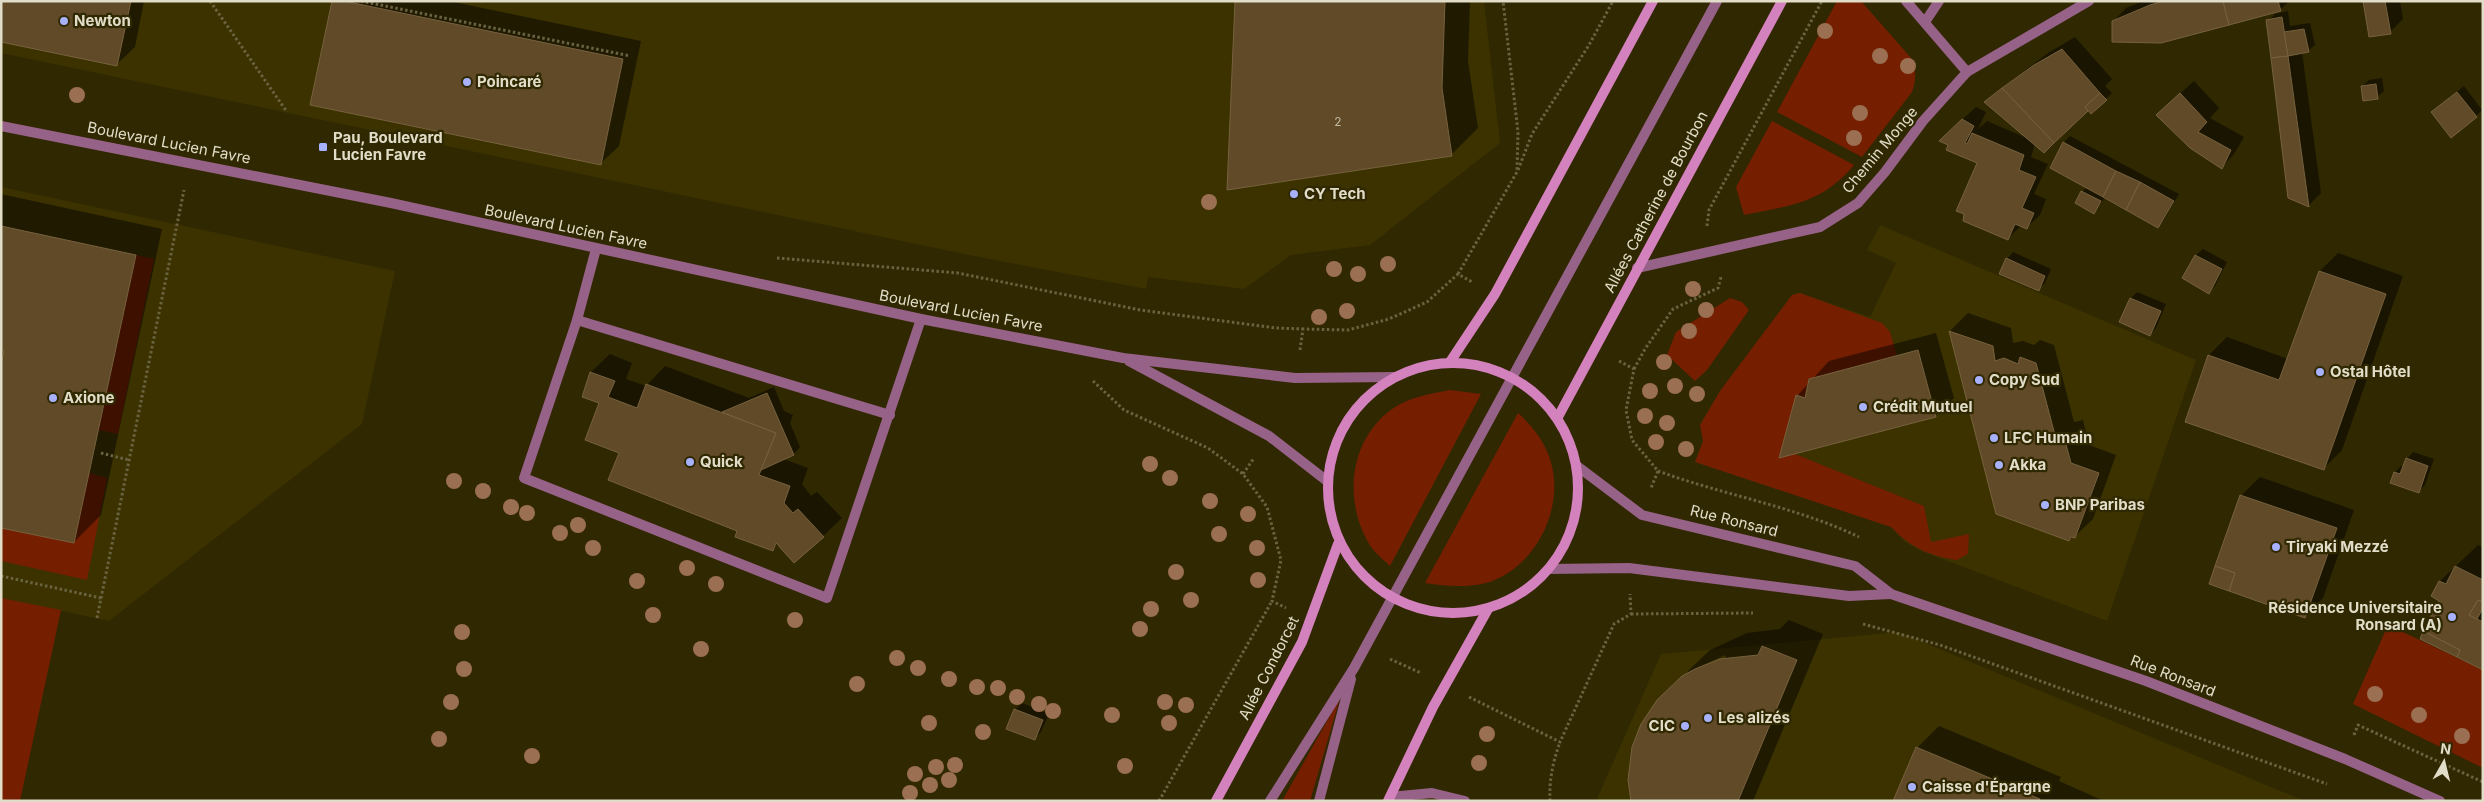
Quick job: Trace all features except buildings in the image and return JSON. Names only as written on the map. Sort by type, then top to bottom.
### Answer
[{"type":"main road","points":[[1450,362],[1495,294],[1653,1]]},
{"type":"main road","name":"Allées Catherine de Bourbon","points":[[1558,418],[1782,1]]},
{"type":"main road","points":[[1450,362],[1478,365],[1505,374],[1534,392],[1558,418],[1570,440],[1577,466],[1579,494],[1574,523],[1563,549],[1550,569],[1532,586],[1512,600],[1488,609],[1462,613],[1436,612],[1411,606],[1382,592],[1358,570],[1338,544],[1330,513],[1327,481],[1330,458],[1338,436],[1350,416],[1369,394],[1394,377],[1421,367],[1450,362]]},
{"type":"main road","name":"Allée Condorcet","points":[[1216,801],[1302,642],[1338,544]]},
{"type":"main road","points":[[1389,799],[1433,707],[1488,609]]},
{"type":"street","points":[[1270,801],[1354,668],[1513,379],[1717,1]]},
{"type":"street","points":[[1906,1],[1966,72]]},
{"type":"street","points":[[1925,22],[1939,1]]},
{"type":"street","name":"Chemin Monge","points":[[1637,268],[1820,226],[1858,203],[1885,172],[1923,121],[1966,72],[2089,1]]},
{"type":"street","name":"Boulevard Lucien Favre","points":[[1,126],[391,203],[921,319],[1123,358],[1296,378],[1394,377]]},
{"type":"street","points":[[596,249],[577,320],[524,478],[827,598],[921,319]]},
{"type":"street","points":[[577,320],[890,414]]},
{"type":"street","name":"Boulevard Lucien Favre","points":[[1123,358],[1269,436],[1327,481]]},
{"type":"street","name":"Rue Ronsard","points":[[1577,466],[1642,515],[1855,566],[1891,594],[2146,681],[2345,759],[2440,801]]},
{"type":"street","name":"Rue Ronsard","points":[[1550,569],[1629,568],[1849,596],[1891,594]]},
{"type":"street","points":[[1320,801],[1354,668]]},
{"type":"street","points":[[1389,799],[1432,793],[1465,801]]},
{"type":"path","points":[[210,1],[287,112]]},
{"type":"path","points":[[361,1],[630,56]]},
{"type":"path","points":[[1502,1],[1518,132],[1517,172]]},
{"type":"path","points":[[1458,274],[1517,172],[1532,134],[1589,45],[1612,1]]},
{"type":"path","points":[[1634,369],[1645,348],[1673,309],[1718,288],[1721,275],[1707,228],[1710,210],[1822,1]]},
{"type":"path","points":[[97,618],[189,162]]},
{"type":"path","points":[[767,257],[958,273],[1140,310],[1276,328],[1303,329]]},
{"type":"path","points":[[1088,377],[1124,410],[1208,448],[1243,474]]},
{"type":"path","points":[[101,453],[129,460]]},
{"type":"path","points":[[1658,471],[1714,490],[1834,525],[1861,538]]},
{"type":"path","points":[[1,576],[101,598]]},
{"type":"path","points":[[1158,801],[1272,601]]},
{"type":"path","points":[[1631,614],[1762,613]]},
{"type":"path","points":[[1858,622],[1949,648],[2334,786],[2358,725],[2483,782]]},
{"type":"path","points":[[1550,801],[1549,784],[1552,766],[1560,742]]},
{"type":"shaded area","points":[[1,1],[1484,1],[1500,143],[1370,245],[1291,255],[1244,289],[1148,277],[1146,289],[969,255],[1,53]]},
{"type":"shaded area","points":[[1837,1],[1861,1],[1911,58],[1915,70],[1912,92],[1862,157],[1777,112]]},
{"type":"shaded area","points":[[1772,121],[1854,165],[1830,188],[1805,201],[1744,215],[1736,187]]},
{"type":"shaded area","points":[[1,187],[395,271],[362,424],[109,621],[1,598]]},
{"type":"shaded area","points":[[1880,225],[2196,360],[2107,621],[1921,551],[1905,542],[1891,527],[1695,462],[1703,441],[1700,425],[1720,391],[1792,295],[1800,293],[1870,317],[1896,263],[1867,250]]},
{"type":"shaded area","points":[[136,255],[154,259],[118,434],[99,430]]},
{"type":"shaded area","points":[[1800,293],[1882,323],[1890,332],[1897,356],[1809,379],[1805,398],[1796,395],[1795,454],[1924,506],[1931,542],[1969,534],[1968,554],[1957,560],[1929,553],[1905,540],[1891,527],[1695,462],[1703,441],[1700,425],[1720,391],[1792,295]]},
{"type":"shaded area","points":[[1730,298],[1742,302],[1749,310],[1707,370],[1695,381],[1667,355],[1676,332]]},
{"type":"shaded area","points":[[1450,390],[1481,394],[1390,566],[1371,547],[1362,530],[1356,511],[1355,473],[1359,455],[1366,438],[1377,422],[1392,409],[1413,399]]},
{"type":"shaded area","points":[[1518,413],[1532,427],[1543,443],[1554,475],[1554,494],[1550,514],[1543,532],[1533,549],[1520,564],[1504,575],[1486,583],[1471,586],[1448,586],[1425,583]]},
{"type":"shaded area","points":[[89,473],[107,478],[87,580],[1,561],[1,528],[74,543]]},
{"type":"shaded area","points":[[1,598],[61,610],[20,801],[1,801]]},
{"type":"shaded area","points":[[2388,625],[2483,670],[2483,768],[2353,704]]},
{"type":"shaded area","points":[[1899,632],[2305,801],[1596,801],[1661,654]]},
{"type":"shaded area","points":[[1340,698],[1310,801],[1282,801]]},
{"type":"place","name":"Newton","points":[[64,21]]},
{"type":"place","name":"Poincaré","points":[[467,82]]},
{"type":"place","name":"Pau, Boulevard Lucien Favre","points":[[323,147]]},
{"type":"place","name":"CY Tech","points":[[1294,194]]},
{"type":"place","name":"Ostal Hôtel","points":[[2320,372]]},
{"type":"place","name":"Copy Sud","points":[[1979,380]]},
{"type":"place","name":"Axione","points":[[53,398]]},
{"type":"place","name":"Crédit Mutuel","points":[[1863,407]]},
{"type":"place","name":"LFC Humain","points":[[1994,438]]},
{"type":"place","name":"Quick","points":[[690,462]]},
{"type":"place","name":"Akka","points":[[1999,465]]},
{"type":"place","name":"BNP Paribas","points":[[2045,505]]},
{"type":"place","name":"Tiryaki Mezzé","points":[[2276,547]]},
{"type":"place","name":"Résidence Universitaire Ronsard (A)","points":[[2452,617]]},
{"type":"place","name":"Les alizés","points":[[1708,718]]},
{"type":"place","name":"CIC","points":[[1685,726]]},
{"type":"place","name":"Caisse d'Épargne","points":[[1912,787]]}]
